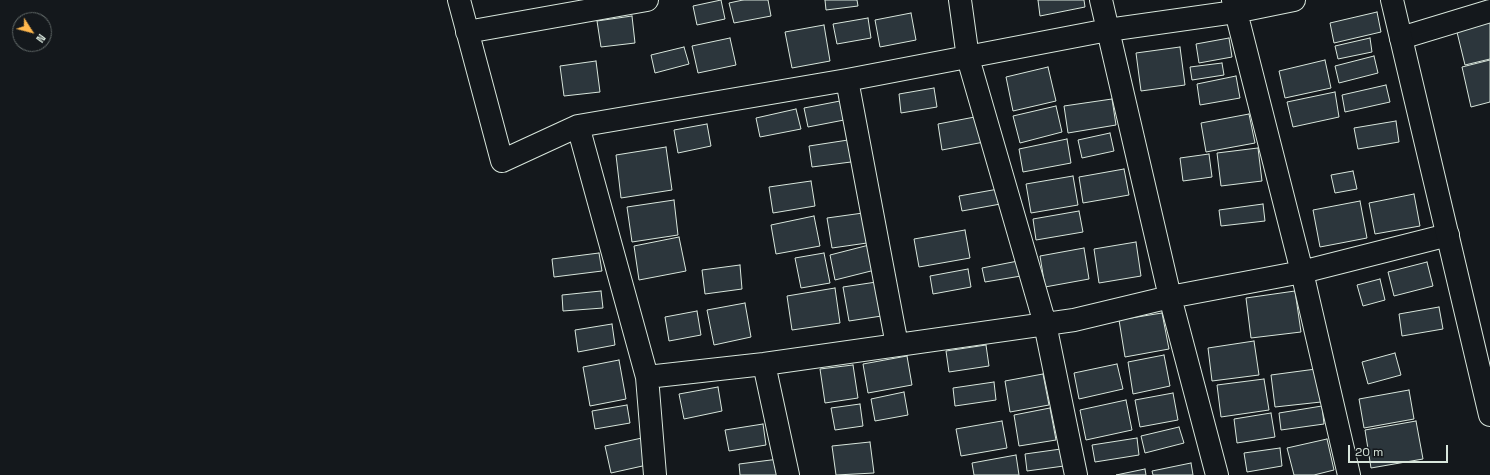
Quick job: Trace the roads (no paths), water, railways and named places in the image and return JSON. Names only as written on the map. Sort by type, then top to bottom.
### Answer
[{"type":"street","points":[[459,0],[502,161],[578,126],[968,58],[1234,6],[1294,0]]},
{"type":"street","points":[[467,32],[647,0]]},
{"type":"street","points":[[960,0],[968,58],[1044,324],[1076,475]]},
{"type":"street","points":[[1101,0],[1170,297],[1217,475]]},
{"type":"street","points":[[1392,0],[1490,415]]},
{"type":"street","points":[[1234,6],[1302,272],[1349,475]]},
{"type":"street","points":[[1401,38],[1490,10]]},
{"type":"street","points":[[847,80],[897,345]]},
{"type":"street","points":[[578,126],[647,377],[655,475]]},
{"type":"street","points":[[647,377],[764,364],[1074,320],[1170,297],[1302,272],[1448,235]]},
{"type":"street","points":[[764,364],[788,475]]}]
